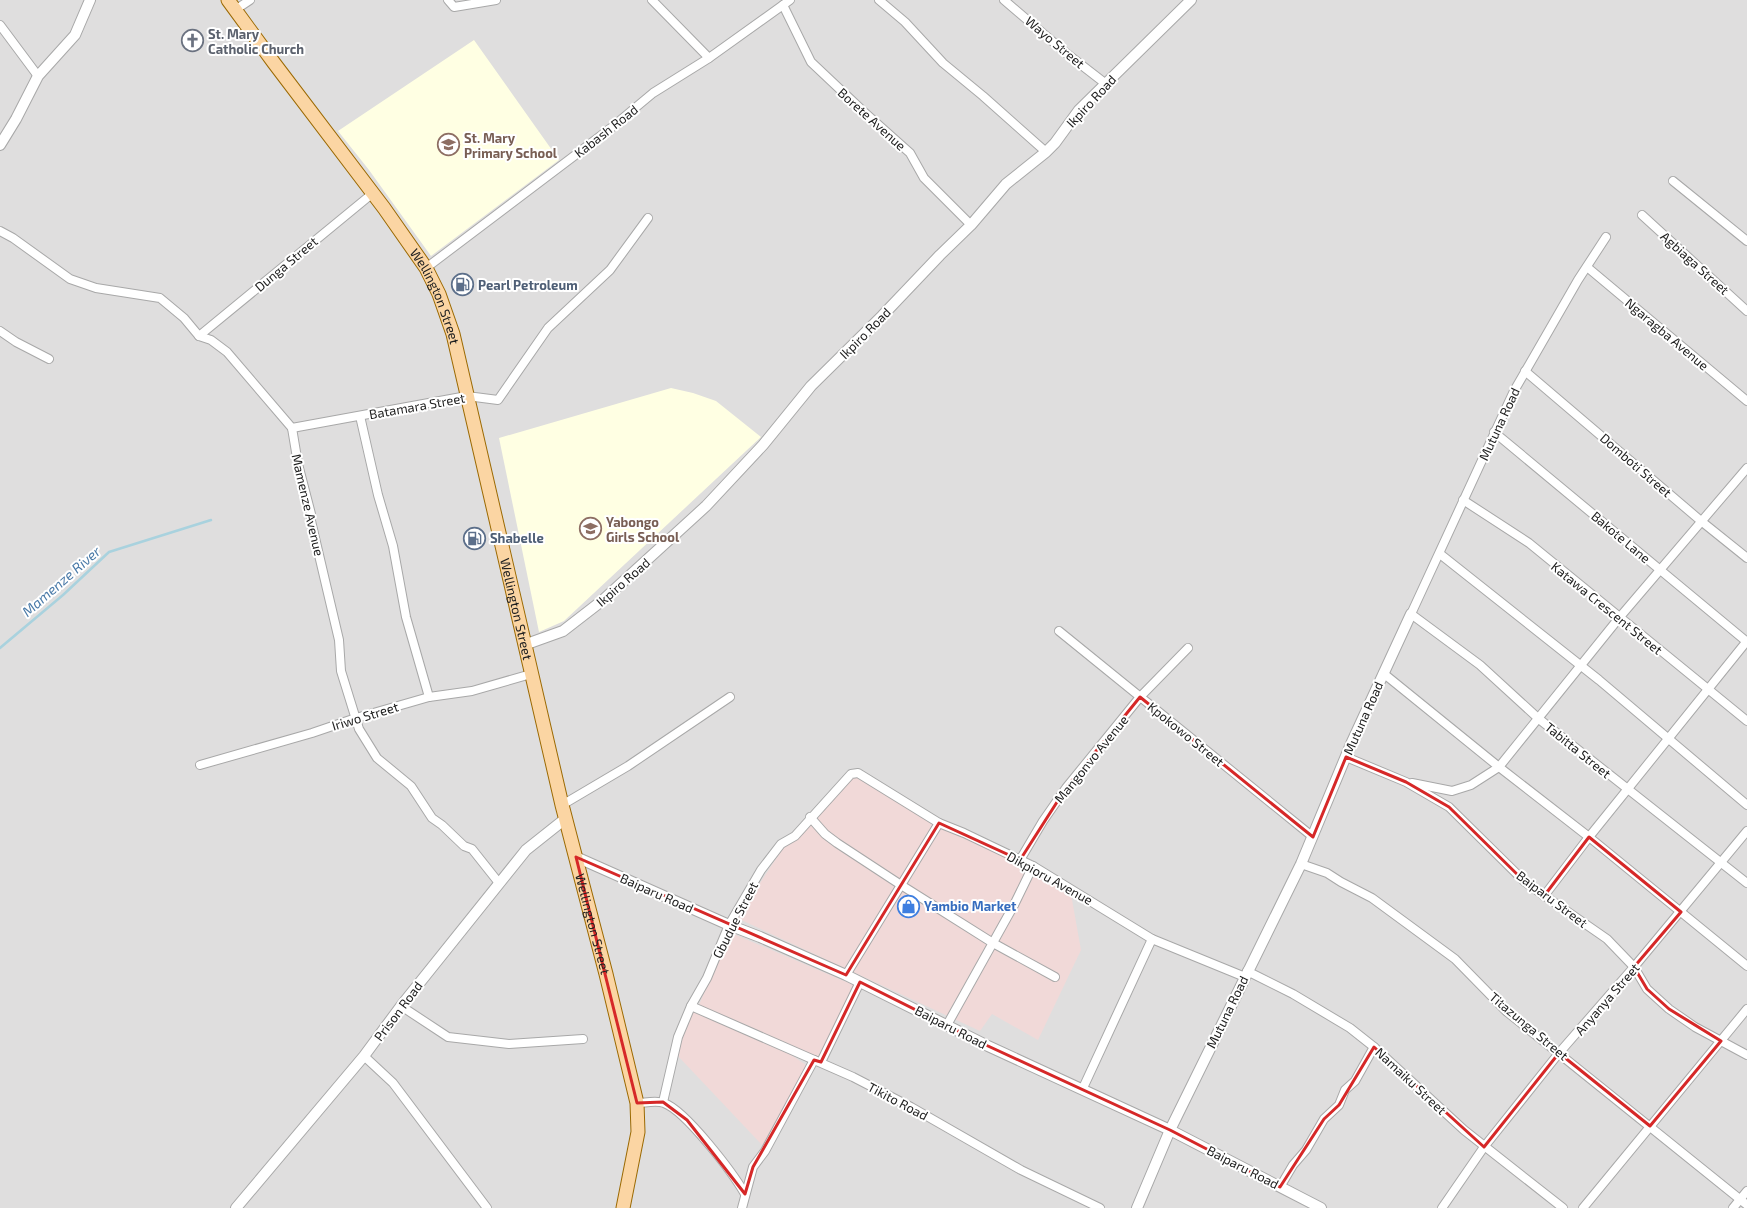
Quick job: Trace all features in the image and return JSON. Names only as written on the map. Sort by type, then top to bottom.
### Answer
[{"type":"main road","name":"Wellington Street","points":[[232,5],[373,193],[426,268],[439,294],[453,334],[565,819],[576,857],[637,1103],[638,1132],[623,1208]]},
{"type":"street","points":[[0,145],[16,119],[38,76],[75,35],[90,0]]},
{"type":"street","points":[[232,5],[250,0]]},
{"type":"street","points":[[448,0],[454,7],[496,0]]},
{"type":"street","points":[[652,0],[708,58]]},
{"type":"street","name":"Kabash Road","points":[[426,268],[654,94],[790,0]]},
{"type":"street","points":[[879,0],[906,22],[943,63],[1046,152]]},
{"type":"street","name":"Wayo Street","points":[[1004,0],[1066,53],[1106,84]]},
{"type":"street","name":"Ikpiro Road","points":[[524,645],[563,630],[603,600],[706,506],[763,445],[811,386],[971,225],[1006,184],[1055,143],[1079,110],[1191,0]]},
{"type":"street","name":"Borete Avenue","points":[[782,5],[811,62],[910,153],[924,178],[971,225]]},
{"type":"street","points":[[0,25],[38,76]]},
{"type":"street","points":[[1673,181],[1747,241]]},
{"type":"street","name":"Dunga Street","points":[[199,336],[373,193]]},
{"type":"street","name":"Agbiaga Street","points":[[1642,215],[1747,311]]},
{"type":"street","name":"Batamara Street","points":[[292,428],[467,396],[498,400],[548,328],[610,270],[648,218]]},
{"type":"street","points":[[0,231],[13,238],[70,279],[96,288],[160,298],[184,318],[199,336],[210,340],[227,352],[292,428]]},
{"type":"street","name":"Mutuna Road","points":[[1137,1208],[1170,1130],[1301,864],[1383,673],[1440,554],[1494,432],[1525,371],[1606,237]]},
{"type":"street","name":"Ngaragba Avenue","points":[[1587,267],[1747,401]]},
{"type":"street","points":[[0,331],[16,342],[49,359]]},
{"type":"street","name":"Domboti Street","points":[[1525,371],[1701,521],[1747,558]]},
{"type":"street","points":[[360,416],[378,495],[393,546],[406,618],[429,697]]},
{"type":"street","name":"Mamenze Avenue","points":[[292,428],[298,464],[311,514],[311,521],[339,640],[341,671],[359,729],[377,758],[411,786],[419,796],[423,806],[432,818],[442,825],[464,846],[472,849],[499,883]]},
{"type":"street","name":"Bakote Lane","points":[[1494,432],[1747,641]]},
{"type":"street","points":[[1406,782],[1452,791],[1471,785],[1499,767],[1660,569],[1746,472]]},
{"type":"street","name":"Katawa Crescent Street","points":[[1463,500],[1529,543],[1747,721]]},
{"type":"street","points":[[1440,554],[1581,666],[1747,805]]},
{"type":"street","name":"Tabitta Street","points":[[1411,614],[1480,665],[1539,719],[1747,883]]},
{"type":"street","name":"Kpokowo Street","points":[[1059,631],[1313,837]]},
{"type":"street","points":[[1544,896],[1589,837],[1747,641]]},
{"type":"street","name":"Mangonvo Avenue","points":[[1020,860],[1043,821],[1066,788],[1140,697],[1188,648]]},
{"type":"street","points":[[1383,673],[1499,767],[1589,837],[1747,966]]},
{"type":"street","name":"Iriwo Street","points":[[200,765],[312,733],[356,718],[429,697],[472,691],[531,674]]},
{"type":"street","points":[[562,804],[628,766],[730,697]]},
{"type":"street","name":"Baiparu Street","points":[[1346,757],[1406,782],[1448,807],[1525,882],[1607,939],[1634,967],[1647,989],[1669,1009],[1695,1027],[1747,1055]]},
{"type":"street","name":"Dikpioru Avenue","points":[[858,773],[939,823],[964,833],[1033,866],[1152,939],[1246,974]]},
{"type":"street","name":"Gbudue Street","points":[[663,1102],[678,1037],[691,1006],[707,978],[729,926],[761,870],[781,844],[795,836],[810,817],[851,774],[858,773]]},
{"type":"street","points":[[810,817],[825,834],[837,843],[901,885],[993,943],[1055,977]]},
{"type":"street","name":"Prison Road","points":[[236,1208],[364,1056],[400,1006],[526,850],[565,819]]},
{"type":"street","points":[[846,975],[939,823]]},
{"type":"street","name":"Anyanya Street","points":[[1442,1208],[1484,1146],[1559,1053],[1681,912],[1747,831]]},
{"type":"street","name":"Baiparu Road","points":[[576,857],[729,926],[760,937],[846,975],[988,1046],[1082,1088],[1170,1130],[1322,1208]]},
{"type":"street","name":"Titazunga Street","points":[[1301,864],[1327,873],[1372,898],[1400,917],[1455,959],[1506,1011],[1747,1205]]},
{"type":"street","points":[[947,1025],[993,943],[1033,866]]},
{"type":"street","points":[[1082,1088],[1152,939]]},
{"type":"street","name":"Namaiku Street","points":[[1246,974],[1293,994],[1350,1028],[1374,1047],[1464,1130],[1563,1208]]},
{"type":"street","points":[[742,1208],[754,1167],[818,1061],[860,982]]},
{"type":"street","points":[[400,1006],[448,1037],[509,1044],[583,1039]]},
{"type":"street","name":"Tikito Road","points":[[691,1006],[853,1077],[911,1107],[1021,1170],[1100,1208]]},
{"type":"street","points":[[1583,1208],[1747,1009]]},
{"type":"street","points":[[1280,1187],[1293,1165],[1306,1150],[1324,1119],[1339,1105],[1345,1090],[1355,1081],[1374,1047]]},
{"type":"street","points":[[364,1056],[393,1083],[487,1208]]},
{"type":"street","points":[[637,1103],[663,1102],[687,1120],[737,1181],[745,1194]]},
{"type":"street","points":[[1733,1208],[1747,1191]]},
{"type":"highlighted area","points":[[1140,697],[1313,837],[1346,757],[1406,782],[1449,807],[1525,882],[1544,896],[1589,837],[1681,912],[1634,967],[1647,989],[1669,1009],[1721,1041],[1650,1126],[1559,1053],[1484,1147],[1374,1047],[1339,1105],[1324,1119],[1280,1187],[1170,1130],[988,1046],[860,982],[821,1062],[814,1060],[753,1167],[745,1194],[687,1120],[663,1102],[637,1103],[576,857],[846,975],[939,823],[1020,860],[1066,788]]},
{"type":"shaded area","points":[[0,0],[1747,0],[1747,1208],[0,1208]]},
{"type":"shaded area","name":"St. Mary Primary School","points":[[474,40],[559,160],[431,256],[369,170],[338,131]]},
{"type":"shaded area","name":"Yabongo Girls School","points":[[671,388],[693,393],[716,401],[761,437],[564,621],[539,632],[499,438]]},
{"type":"shaded area","name":"Yambio Market","points":[[849,770],[1071,894],[1081,950],[1038,1040],[992,1014],[980,1031],[737,918],[787,842]]},
{"type":"shaded area","points":[[729,932],[856,986],[820,1060],[699,1005]]},
{"type":"shaded area","points":[[692,1009],[784,1050],[809,1067],[763,1146],[677,1055]]},
{"type":"waterway","name":"Mamenze River","points":[[0,648],[63,595],[109,552],[211,520]]},
{"type":"place","name":"St. Mary Catholic Church","points":[[193,41]]},
{"type":"place","name":"St. Mary Primary School","points":[[449,145]]},
{"type":"place","name":"Pearl Petroleum","points":[[463,285]]},
{"type":"place","name":"Yabongo Girls School","points":[[590,529]]},
{"type":"place","name":"Shabelle","points":[[474,538]]},
{"type":"place","name":"Yambio Market","points":[[909,906]]}]
